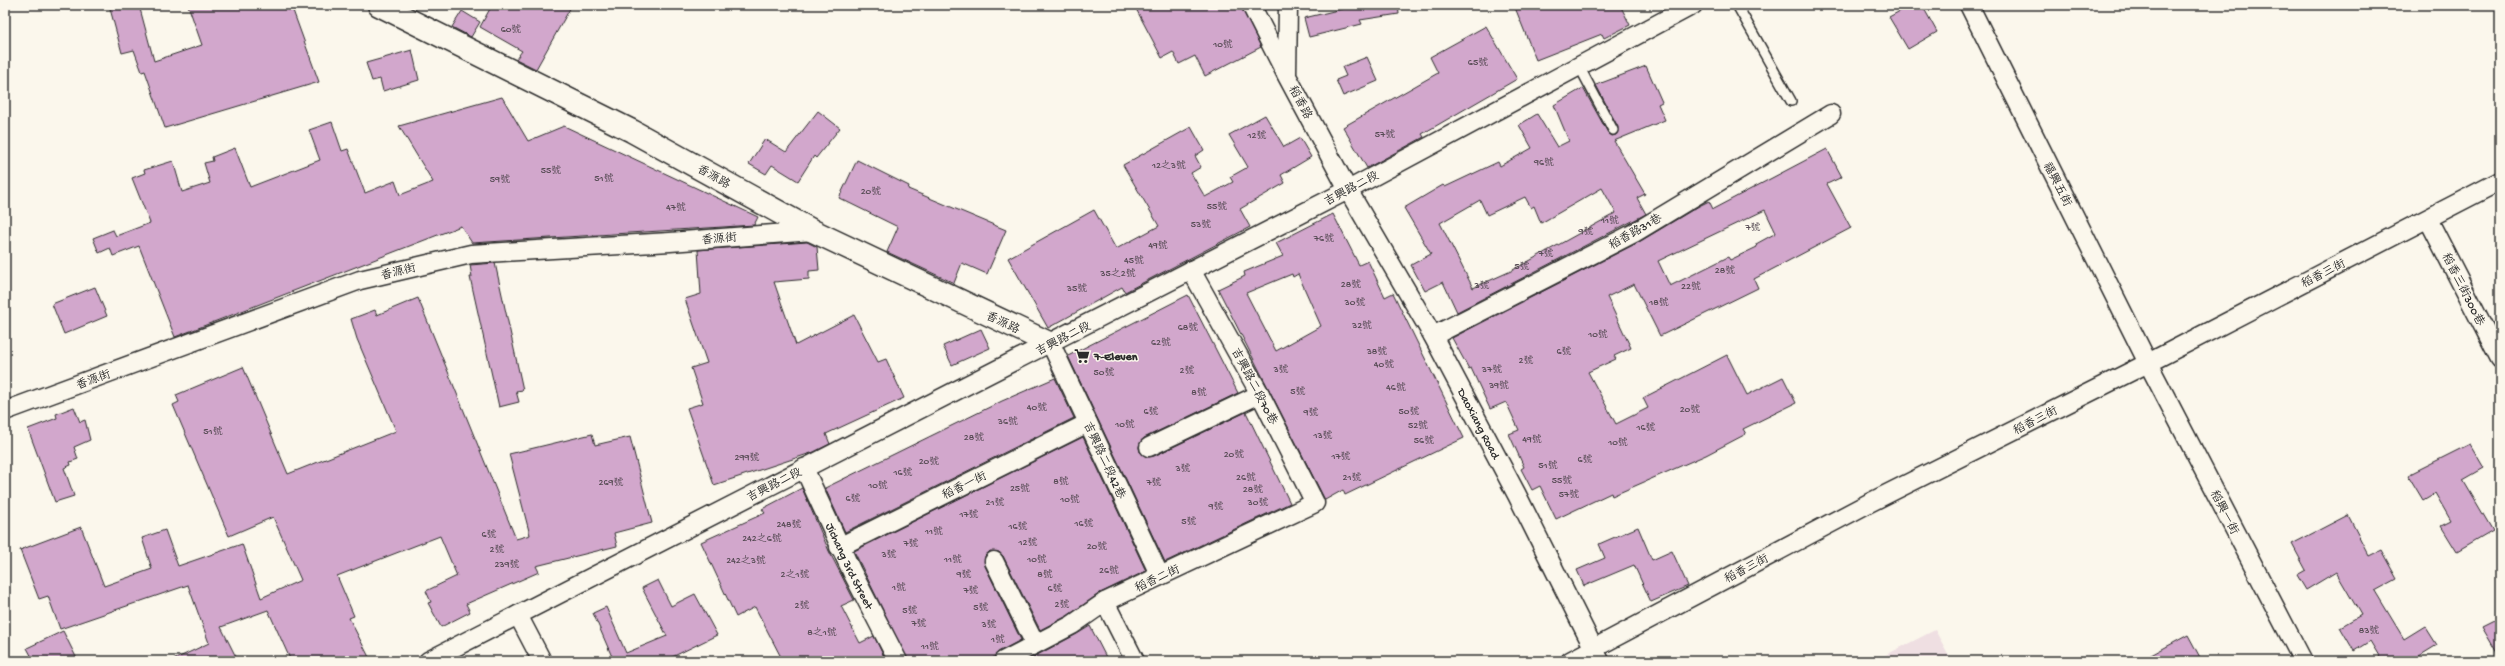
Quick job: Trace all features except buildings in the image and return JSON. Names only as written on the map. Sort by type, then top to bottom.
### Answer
[{"type":"street","name":"香源路","points":[[378,5],[632,131],[813,231],[1051,344]]},
{"type":"street","points":[[1251,5],[1287,76]]},
{"type":"street","name":"稻香路","points":[[1288,5],[1287,76],[1348,190]]},
{"type":"street","name":"吉興路二段","points":[[428,661],[804,468],[1051,344],[1191,270],[1348,190],[1693,5]]},
{"type":"street","name":"福興五街","points":[[1969,5],[2148,363]]},
{"type":"street","name":"稻香路31巷","points":[[1432,336],[1634,233],[1831,114]]},
{"type":"street","name":"稻香三街","points":[[1570,661],[1596,654],[1869,503],[2148,363],[2500,181]]},
{"type":"street","name":"Daoxiang Road","points":[[1348,190],[1432,336],[1517,495],[1596,654]]},
{"type":"street","name":"稻香三街300巷","points":[[2428,219],[2500,359]]},
{"type":"street","name":"香源街","points":[[5,411],[360,280],[471,254],[670,242],[813,231]]},
{"type":"street","name":"吉興路二段70巷","points":[[1191,270],[1260,394],[1315,503]]},
{"type":"street","name":"吉興路二段42巷","points":[[1051,344],[1160,576]]},
{"type":"street","name":"稻興一街","points":[[2148,363],[2303,661]]},
{"type":"street","points":[[1149,447],[1260,394]]},
{"type":"street","name":"稻香一街","points":[[839,547],[1088,423]]},
{"type":"street","name":"Jichang 3rd Street","points":[[804,468],[839,547],[885,639],[898,661]]},
{"type":"street","name":"稻香二街","points":[[1003,661],[1072,625],[1105,602],[1315,503]]},
{"type":"street","points":[[994,561],[1035,644]]},
{"type":"street","points":[[1105,602],[1135,661]]},
{"type":"street","points":[[518,615],[542,661]]},
{"type":"lane","points":[[1737,5],[1791,101]]},
{"type":"lane","points":[[1580,66],[1613,130]]},
{"type":"shaded area","points":[[1935,630],[1952,661],[1874,661]]},
{"type":"place","name":"7-Eleven","points":[[1082,356]]}]
